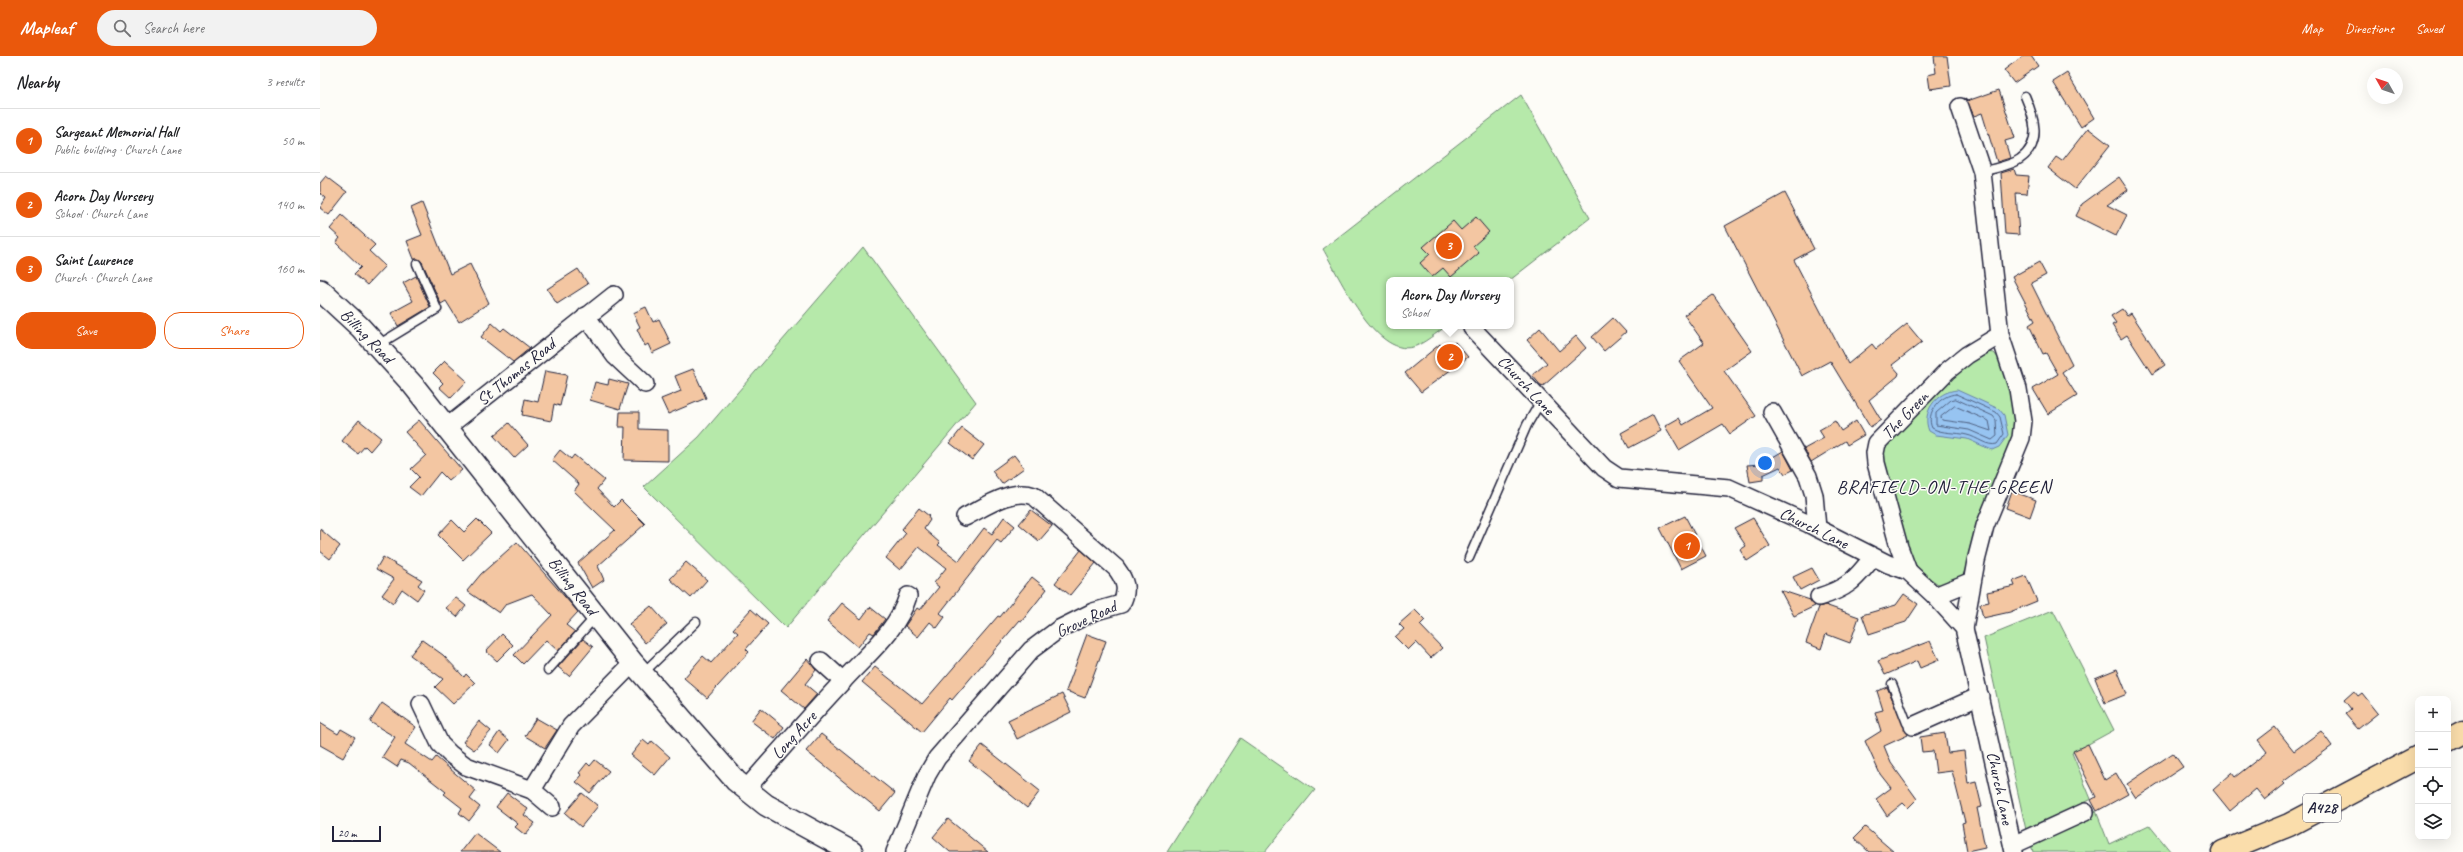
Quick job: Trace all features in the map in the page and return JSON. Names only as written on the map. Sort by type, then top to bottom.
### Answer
[{"type":"highway","points":[[2451,738],[2463,732]]},
{"type":"highway","name":"A428","points":[[2223,852],[2289,825],[2415,759]]},
{"type":"street","points":[[1960,107],[1982,172],[2000,335],[2018,389],[2023,421],[2021,438],[1985,526],[1972,581],[1964,628]]},
{"type":"street","name":"Billing Road","points":[[320,290],[378,345],[638,668],[685,724],[746,789],[766,805],[852,852]]},
{"type":"street","name":"St Thomas Road","points":[[446,428],[614,294]]},
{"type":"street","points":[[586,316],[615,356],[645,384]]},
{"type":"street","name":"Church Lane","points":[[1473,329],[1604,468],[1619,478],[1729,488],[1817,528],[1873,557],[1908,571],[1935,596],[1964,628],[2014,849]]},
{"type":"street","name":"The Green","points":[[1908,571],[1899,547],[1876,463],[1875,453],[1878,443],[1947,371],[1967,355],[2000,335]]},
{"type":"street","points":[[1772,412],[1808,476],[1814,495],[1817,528]]},
{"type":"street","name":"Grove Road","points":[[895,852],[927,775],[937,758],[1031,650],[1059,629],[1093,612],[1122,604],[1126,596],[1125,580],[1116,568],[1034,496],[1025,493],[1015,493],[965,517]]},
{"type":"street","points":[[1819,597],[1836,592],[1854,582],[1873,557]]},
{"type":"street","points":[[1935,596],[1972,581]]},
{"type":"street","name":"Long Acre","points":[[746,789],[843,681],[878,646],[896,622],[908,596]]},
{"type":"street","points":[[821,661],[843,681]]},
{"type":"street","points":[[532,790],[571,726],[638,668]]},
{"type":"street","points":[[1913,726],[1980,696]]},
{"type":"street","points":[[421,704],[440,744],[466,766],[532,790],[552,807]]},
{"type":"street","points":[[2014,849],[2085,812]]},
{"type":"lane","points":[[1982,172],[2020,160],[2028,152],[2036,129],[2025,96]]},
{"type":"lane","points":[[378,345],[437,309],[417,264]]},
{"type":"lane","points":[[1470,558],[1527,426],[1541,400]]},
{"type":"lane","points":[[548,670],[596,616]]},
{"type":"lane","points":[[638,668],[696,622]]},
{"type":"lane","points":[[1892,684],[1907,723],[1913,726]]},
{"type":"green space","points":[[1521,95],[1590,218],[1514,277],[1386,277],[1386,329],[1443,329],[1426,341],[1413,347],[1399,347],[1385,340],[1372,328],[1348,295],[1323,249]]},
{"type":"green space","points":[[863,247],[976,402],[786,628],[644,487],[699,437]]},
{"type":"green space","points":[[1985,352],[1994,353],[2000,361],[2009,381],[2014,403],[2014,435],[1962,577],[1948,587],[1938,584],[1922,573],[1909,558],[1881,473],[1884,442],[1959,368]]},
{"type":"green space","points":[[2053,610],[2114,730],[2072,753],[2091,799],[2026,830],[1984,638]]},
{"type":"green space","points":[[1240,738],[1315,790],[1265,852],[1167,852]]},
{"type":"green space","points":[[2096,811],[2109,844],[2149,825],[2171,852],[2033,852],[2031,844]]},
{"type":"water","points":[[1957,390],[1999,409],[2004,415],[2008,435],[1999,447],[1992,450],[1967,439],[1936,435],[1929,431],[1927,417],[1932,404],[1943,395]]},
{"type":"building","points":[[1934,56],[1947,56],[1951,86],[1930,89],[1928,75],[1936,73]]},
{"type":"building","points":[[2023,56],[2031,56],[2038,66],[2014,83],[2004,70]]},
{"type":"building","points":[[2067,73],[2094,118],[2081,127],[2053,82]]},
{"type":"building","points":[[1999,90],[2015,138],[2005,141],[2010,158],[1997,162],[1982,113],[1974,116],[1967,101]]},
{"type":"building","points":[[2088,128],[2110,145],[2075,189],[2048,168],[2056,157],[2062,161]]},
{"type":"building","points":[[2014,169],[2016,175],[2029,176],[2027,194],[2016,193],[2019,235],[2005,234],[2001,173]]},
{"type":"building","points":[[326,176],[347,192],[329,215],[320,208],[326,198],[320,193],[320,183]]},
{"type":"building","points":[[2119,177],[2128,190],[2107,205],[2127,215],[2116,236],[2076,216],[2082,204]]},
{"type":"building","points":[[1785,193],[1814,249],[1794,260],[1848,364],[1872,344],[1876,349],[1907,324],[1922,342],[1892,365],[1899,373],[1898,376],[1869,400],[1881,420],[1870,427],[1830,361],[1802,376],[1725,226]]},
{"type":"building","points":[[422,203],[450,274],[470,264],[489,303],[459,322],[446,301],[441,304],[422,262],[418,259],[414,259],[407,241],[422,235],[411,208]]},
{"type":"building","points":[[342,215],[375,245],[369,251],[385,266],[367,285],[354,274],[361,267],[336,243],[340,238],[330,229]]},
{"type":"building","points":[[1476,217],[1489,232],[1473,246],[1479,253],[1451,277],[1443,268],[1432,277],[1420,263],[1430,254],[1423,247],[1453,221],[1461,230]]},
{"type":"building","points":[[2039,262],[2046,275],[2031,283],[2072,365],[2062,372],[2077,396],[2048,414],[2033,389],[2058,374],[2046,353],[2043,354],[2029,325],[2035,321],[2012,277]]},
{"type":"building","points":[[578,269],[588,284],[557,304],[547,289]]},
{"type":"building","points":[[416,276],[430,307],[398,326],[391,313],[413,301],[403,283]]},
{"type":"building","points":[[1713,295],[1752,351],[1724,371],[1756,416],[1730,434],[1723,424],[1679,450],[1665,426],[1679,418],[1683,425],[1712,408],[1679,361],[1704,343],[1684,315]]},
{"type":"building","points":[[646,307],[653,322],[659,319],[671,344],[652,353],[648,344],[645,346],[637,329],[640,327],[633,313]]},
{"type":"building","points":[[2122,309],[2127,316],[2131,313],[2165,365],[2152,374],[2127,335],[2121,339],[2112,325],[2116,323],[2111,316]]},
{"type":"building","points":[[1613,318],[1626,332],[1604,351],[1592,337]]},
{"type":"building","points":[[492,323],[501,331],[504,328],[530,348],[513,362],[481,337]]},
{"type":"building","points":[[1540,328],[1559,351],[1576,336],[1586,348],[1542,387],[1532,375],[1547,363],[1527,340]]},
{"type":"building","points":[[1455,342],[1468,357],[1421,392],[1405,373],[1440,344],[1445,350]]},
{"type":"building","points":[[445,361],[467,381],[451,398],[439,387],[443,383],[433,373]]},
{"type":"building","points":[[693,369],[706,398],[668,414],[661,399],[681,391],[675,376]]},
{"type":"building","points":[[545,371],[567,375],[560,406],[554,404],[551,421],[522,415],[525,399],[538,402]]},
{"type":"building","points":[[609,379],[628,384],[620,409],[590,400],[595,382],[608,385]]},
{"type":"building","points":[[620,412],[639,412],[639,429],[668,430],[668,461],[624,460],[625,427],[619,427]]},
{"type":"building","points":[[1653,415],[1661,431],[1629,448],[1621,433]]},
{"type":"building","points":[[359,420],[381,438],[370,451],[365,446],[358,454],[342,441]]},
{"type":"building","points":[[419,420],[462,470],[449,481],[440,472],[421,496],[409,487],[419,477],[411,469],[426,455],[405,432]]},
{"type":"building","points":[[1835,421],[1841,431],[1856,421],[1864,435],[1847,445],[1845,441],[1811,462],[1804,449],[1824,438],[1819,430]]},
{"type":"building","points":[[509,423],[528,445],[514,458],[494,436]]},
{"type":"building","points":[[962,428],[984,445],[972,460],[950,443]]},
{"type":"building","points":[[560,450],[571,459],[574,455],[604,480],[597,489],[614,507],[621,500],[645,524],[598,566],[604,580],[592,588],[578,563],[615,530],[574,491],[579,484],[552,460]]},
{"type":"building","points":[[1783,451],[1793,470],[1785,474],[1780,467],[1763,475],[1763,480],[1750,482],[1747,465],[1761,464]]},
{"type":"building","points":[[1014,455],[1024,468],[1002,484],[992,471]]},
{"type":"building","points":[[2012,491],[2036,500],[2030,517],[2006,508]]},
{"type":"building","points":[[919,508],[929,516],[928,517],[930,520],[924,529],[940,543],[938,545],[959,561],[984,528],[992,534],[1004,517],[1015,526],[1001,543],[997,540],[940,613],[945,617],[937,628],[930,622],[918,637],[905,626],[917,608],[920,610],[939,587],[934,583],[946,568],[919,547],[900,570],[886,558],[906,533],[902,529]]},
{"type":"building","points":[[1031,510],[1052,526],[1039,541],[1019,524]]},
{"type":"building","points":[[1685,516],[1706,556],[1681,569],[1660,528]]},
{"type":"building","points":[[1753,518],[1770,546],[1747,561],[1740,550],[1746,546],[1734,528]]},
{"type":"building","points":[[477,519],[491,533],[463,560],[438,535],[452,520],[464,532]]},
{"type":"building","points":[[320,529],[340,546],[330,559],[320,551]]},
{"type":"building","points":[[517,542],[578,612],[566,625],[575,632],[558,651],[546,640],[523,664],[514,655],[552,615],[532,594],[506,604],[499,613],[467,591],[481,574]]},
{"type":"building","points":[[1081,550],[1096,563],[1070,595],[1055,583]]},
{"type":"building","points":[[383,557],[422,580],[418,585],[424,590],[417,600],[402,589],[393,603],[382,595],[394,579],[376,569]]},
{"type":"building","points":[[686,562],[707,580],[691,598],[670,579]]},
{"type":"building","points":[[1812,568],[1819,580],[1800,590],[1793,577]]},
{"type":"building","points":[[2026,576],[2037,601],[2010,612],[1983,618],[1980,604],[1989,602],[1987,592],[2015,586],[2013,581]]},
{"type":"building","points":[[1032,577],[1047,589],[1022,621],[1020,620],[952,700],[950,698],[922,732],[862,682],[875,667],[922,704],[998,616],[1000,617]]},
{"type":"building","points":[[1780,590],[1810,600],[1815,606],[1794,616]]},
{"type":"building","points":[[1904,594],[1918,604],[1906,622],[1869,634],[1862,615],[1896,605]]},
{"type":"building","points":[[455,597],[466,606],[457,617],[446,608]]},
{"type":"building","points":[[842,603],[861,619],[870,607],[885,619],[874,634],[870,632],[858,647],[827,621]]},
{"type":"building","points":[[1825,605],[1859,617],[1850,643],[1826,634],[1821,649],[1806,643],[1819,607]]},
{"type":"building","points":[[651,606],[667,624],[645,643],[629,624]]},
{"type":"building","points":[[751,609],[768,624],[746,649],[749,652],[707,698],[684,678],[703,656],[711,663],[738,633],[733,629]]},
{"type":"building","points":[[1415,610],[1425,620],[1420,625],[1442,648],[1431,658],[1416,642],[1408,650],[1395,637],[1404,629],[1399,624]]},
{"type":"building","points":[[502,634],[513,645],[497,661],[486,651]]},
{"type":"building","points":[[1087,634],[1106,641],[1085,698],[1066,691]]},
{"type":"building","points":[[583,639],[593,647],[569,676],[558,667]]},
{"type":"building","points":[[422,640],[443,655],[464,677],[466,674],[475,683],[453,704],[435,687],[443,679],[410,655]]},
{"type":"building","points":[[1930,641],[1939,660],[1920,668],[1917,661],[1885,675],[1878,661]]},
{"type":"building","points":[[807,659],[816,670],[805,684],[817,694],[804,709],[781,690]]},
{"type":"building","points":[[2117,669],[2127,694],[2105,703],[2095,678]]},
{"type":"building","points":[[1887,687],[1908,735],[1884,746],[1891,763],[1917,799],[1908,808],[1903,803],[1887,816],[1876,799],[1891,788],[1880,774],[1865,741],[1881,731],[1875,712],[1883,710],[1877,691]]},
{"type":"building","points":[[2354,691],[2358,696],[2362,693],[2378,713],[2358,729],[2345,714],[2351,709],[2344,700]]},
{"type":"building","points":[[1062,694],[1071,712],[1017,739],[1008,720]]},
{"type":"building","points":[[382,703],[416,727],[405,744],[432,762],[436,757],[476,791],[470,799],[480,807],[469,821],[459,813],[462,808],[444,794],[446,792],[409,763],[401,760],[397,767],[382,757],[395,737],[370,722]]},
{"type":"building","points":[[761,708],[784,727],[775,739],[751,721]]},
{"type":"building","points":[[536,718],[557,730],[545,748],[525,736]]},
{"type":"building","points":[[479,721],[491,731],[474,750],[463,742]]},
{"type":"building","points":[[320,723],[338,734],[341,729],[355,737],[343,758],[320,745]]},
{"type":"building","points":[[2275,727],[2294,751],[2321,731],[2332,746],[2283,782],[2285,784],[2265,800],[2256,789],[2230,811],[2213,790],[2232,773],[2235,777],[2267,752],[2258,740]]},
{"type":"building","points":[[499,732],[509,740],[499,753],[490,745]]},
{"type":"building","points":[[1945,733],[1948,753],[1964,751],[1968,784],[1976,782],[1982,807],[1977,808],[1985,847],[1967,851],[1962,823],[1965,822],[1952,771],[1936,773],[1933,751],[1922,752],[1920,737]]},
{"type":"building","points":[[821,734],[895,793],[880,811],[806,751]]},
{"type":"building","points":[[643,740],[649,745],[652,741],[670,757],[655,775],[631,755]]},
{"type":"building","points":[[2088,744],[2105,780],[2116,773],[2128,794],[2097,811],[2091,800],[2096,797],[2073,751]]},
{"type":"building","points":[[982,745],[1040,791],[1027,808],[969,761]]},
{"type":"building","points":[[2173,753],[2183,767],[2136,798],[2127,784]]},
{"type":"building","points":[[595,760],[609,771],[590,793],[576,782],[582,775],[579,773],[587,763],[590,766]]},
{"type":"building","points":[[507,793],[528,809],[524,815],[535,823],[525,835],[515,827],[518,824],[496,807]]},
{"type":"building","points":[[582,793],[598,806],[581,827],[565,813]]},
{"type":"building","points":[[948,819],[988,852],[950,852],[933,837]]},
{"type":"building","points":[[1865,827],[1894,852],[1869,852],[1854,838]]},
{"type":"building","points":[[475,833],[500,852],[460,852]]},
{"type":"place","name":"Saint Laurence","points":[[1449,246]]},
{"type":"place","name":"Acorn Day Nursery","points":[[1450,357]]},
{"type":"place","name":"Sargeant Memorial Hall","points":[[1687,546]]},
{"type":"district","name":"BRAFIELD-ON-THE-GREEN","points":[[1944,487]]}]
